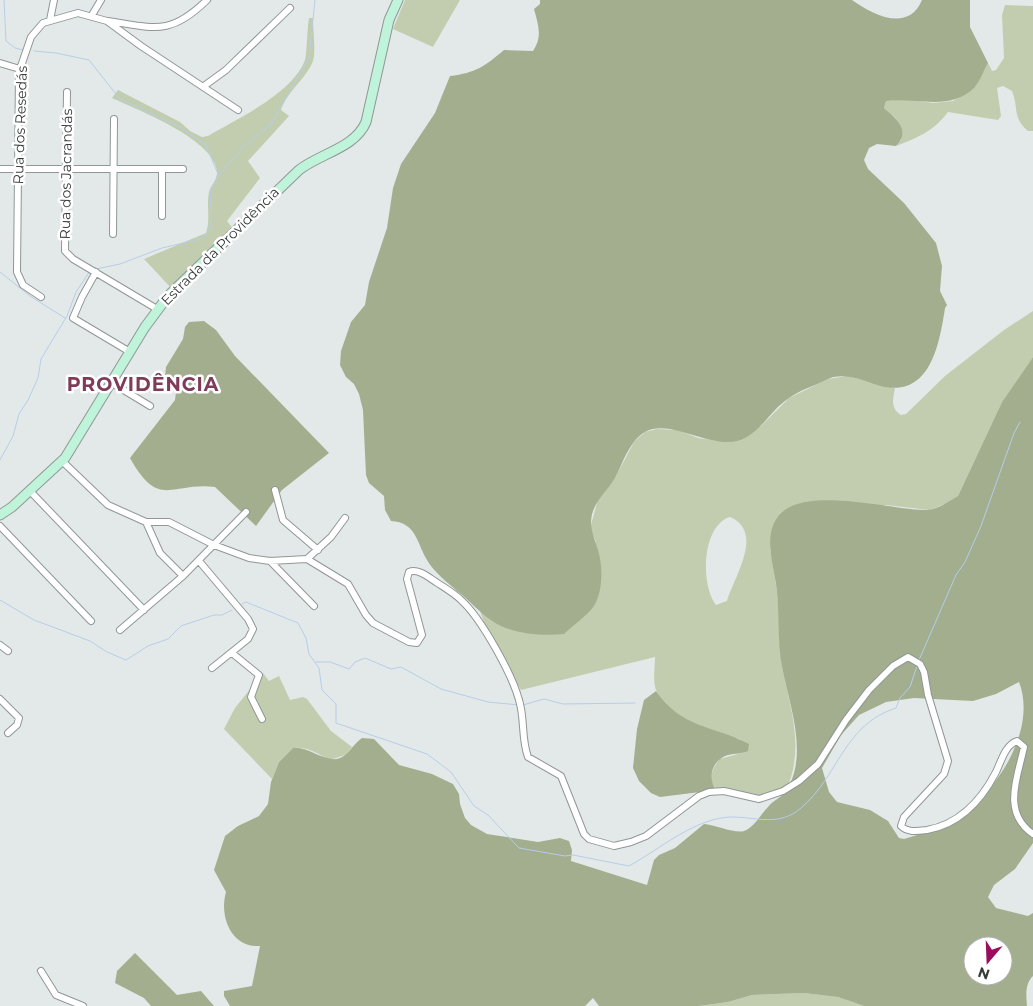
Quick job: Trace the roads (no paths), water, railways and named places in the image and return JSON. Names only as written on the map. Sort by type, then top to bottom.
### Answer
[{"type":"street","points":[[50,20],[54,0]]},
{"type":"street","points":[[92,15],[101,0]]},
{"type":"street","points":[[107,21],[167,26],[190,17],[207,0]]},
{"type":"street","name":"Estrada da Providência","points":[[0,515],[30,491],[62,461],[157,309],[182,281],[298,170],[315,158],[350,142],[360,133],[366,122],[389,20],[398,0]]},
{"type":"street","points":[[204,86],[226,70],[290,8]]},
{"type":"street","name":"Rua dos Resedás","points":[[41,297],[23,285],[18,277],[18,168],[20,69],[31,37],[43,23],[78,13],[92,15],[107,21],[141,46],[238,110]]},
{"type":"street","points":[[0,63],[20,69]]},
{"type":"street","name":"Rua dos Jacrandás","points":[[67,92],[66,251],[72,259],[93,270]]},
{"type":"street","points":[[113,234],[114,119]]},
{"type":"street","points":[[0,168],[183,169]]},
{"type":"street","points":[[162,168],[162,216]]},
{"type":"street","points":[[130,352],[74,320],[74,314],[93,270],[157,309]]},
{"type":"street","points":[[112,383],[150,406]]},
{"type":"street","points":[[62,461],[108,505],[146,522],[169,522],[214,545],[249,558],[270,561],[307,559],[345,581],[369,620],[413,643],[419,642],[422,635],[407,579],[409,572],[419,572],[461,600],[477,618],[518,696],[524,748],[528,757],[561,776],[584,834],[600,843],[614,846],[646,836],[699,796],[709,792],[724,791],[760,799],[784,791],[818,764],[846,720],[869,690],[893,666],[908,657],[920,664],[924,672],[928,695],[948,761],[944,774],[904,817],[901,826],[910,831],[928,830],[947,824],[960,816],[976,802],[988,786],[1008,746],[1016,741],[1024,746],[1014,783],[1015,801],[1021,822],[1033,834]]},
{"type":"street","points":[[275,490],[283,520],[318,550]]},
{"type":"street","points":[[30,491],[144,610]]},
{"type":"street","points":[[120,630],[183,576],[246,512]]},
{"type":"street","points":[[307,559],[318,550],[345,518]]},
{"type":"street","points":[[146,522],[160,553],[183,576]]},
{"type":"street","points":[[0,526],[92,621]]},
{"type":"street","points":[[199,561],[251,622],[252,632],[245,642],[212,668]]},
{"type":"street","points":[[270,561],[314,606]]},
{"type":"street","points":[[0,645],[8,651]]},
{"type":"street","points":[[232,652],[259,675],[251,697],[262,720]]},
{"type":"street","points":[[0,699],[19,718],[17,725],[8,733]]},
{"type":"street","points":[[41,971],[56,995],[83,1006]]},
{"type":"waterway","points":[[4,0],[6,41],[15,48],[23,50]]},
{"type":"waterway","points":[[96,269],[120,264],[162,248],[200,239],[207,234],[212,221],[210,192],[219,175],[244,146],[271,124],[309,58],[315,0]]},
{"type":"waterway","points":[[34,51],[56,53],[89,60],[120,99],[179,127],[206,145],[218,174]]},
{"type":"waterway","points":[[0,460],[13,436],[19,414],[38,378],[41,359],[67,316],[76,292],[90,271]]},
{"type":"waterway","points":[[0,272],[30,296],[65,318]]},
{"type":"waterway","points":[[919,660],[956,575],[965,562],[981,526],[1014,433],[1020,422]]},
{"type":"waterway","points":[[0,600],[34,620],[90,641],[107,652],[126,660],[148,646],[168,639],[181,626],[214,615],[222,615],[232,610]]},
{"type":"waterway","points":[[242,604],[246,602],[298,623],[306,638],[309,654],[319,668],[322,690],[336,704],[336,723],[427,754],[451,772],[474,806],[488,815],[519,848],[565,856],[573,855],[629,866],[691,828],[704,823],[731,817],[768,820],[793,814],[814,795],[843,752],[864,726],[878,716],[896,708],[900,698],[910,687],[917,666]]},
{"type":"waterway","points":[[316,662],[330,662],[349,669],[355,662],[365,658],[391,669],[401,667],[441,689],[488,702],[519,705]]},
{"type":"waterway","points":[[523,705],[544,699],[563,704],[635,703]]},
{"type":"district","name":"PROVIDÊNCIA","points":[[143,384]]}]
